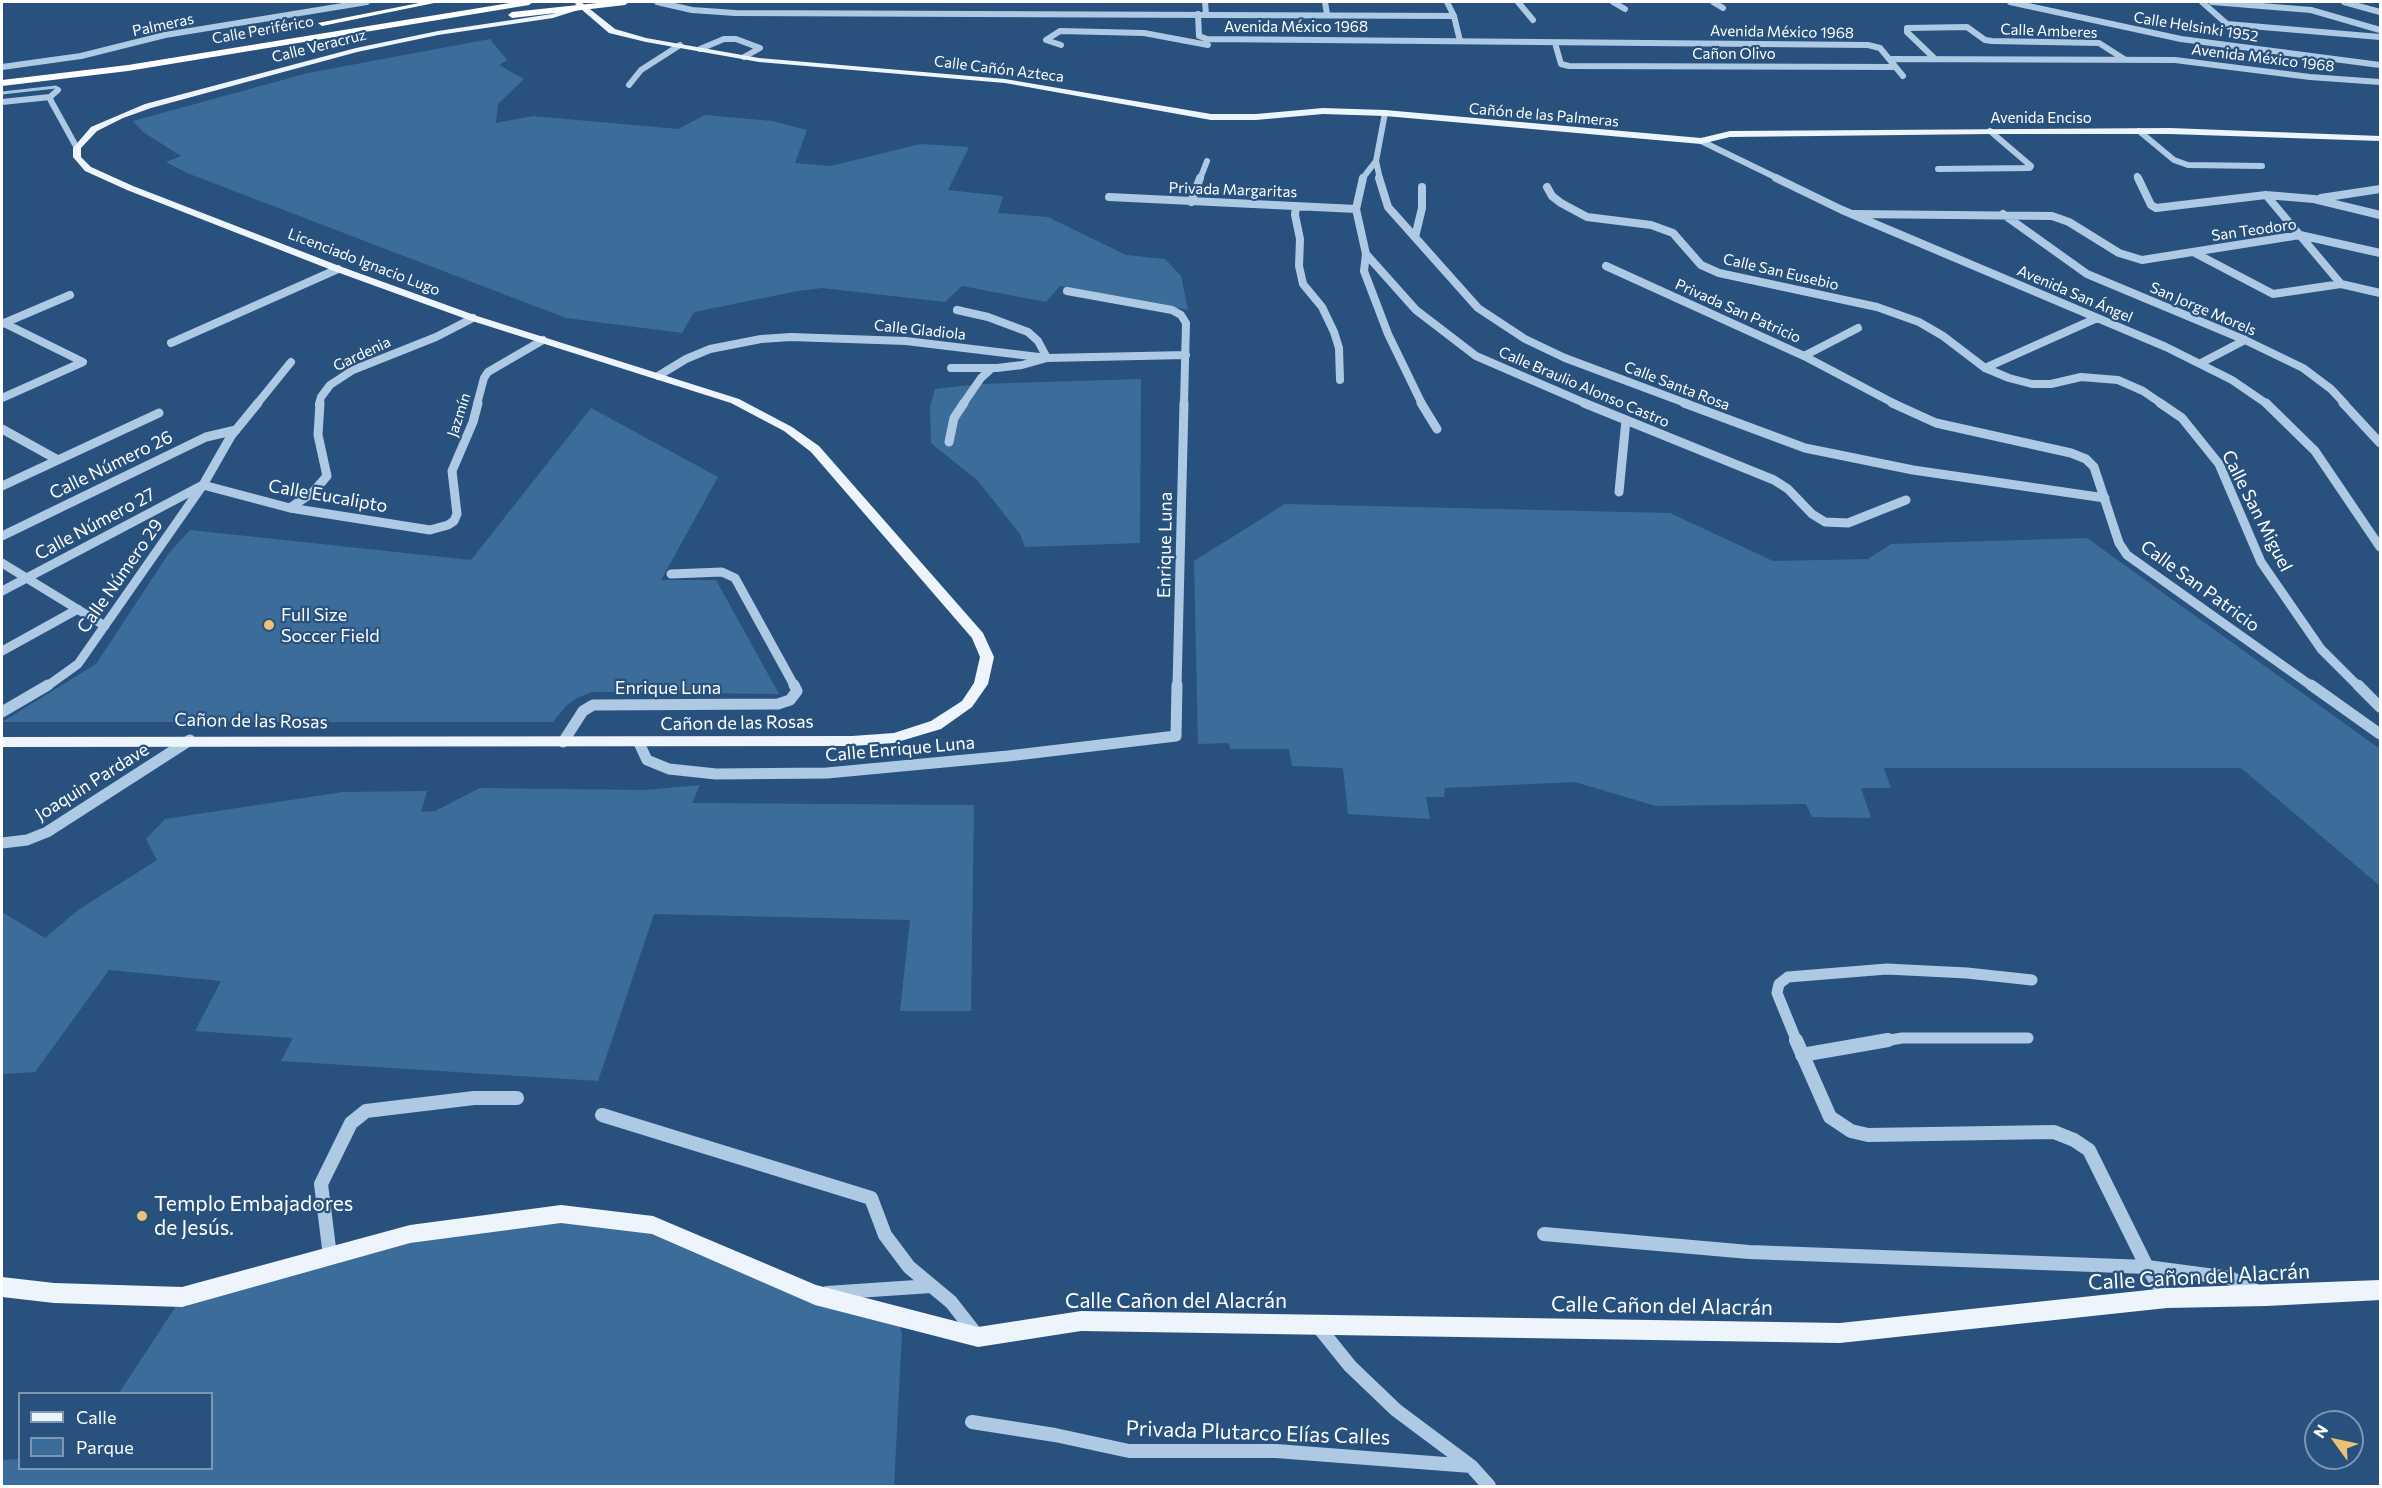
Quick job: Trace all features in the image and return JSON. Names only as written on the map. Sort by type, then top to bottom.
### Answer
[{"type":"highway","points":[[315,24],[435,2]]},
{"type":"highway","name":"Calle Periférico","points":[[170,50],[477,2]]},
{"type":"highway","name":"Calle Periférico","points":[[2,83],[128,68],[529,2]]},
{"type":"highway","points":[[189,57],[579,4],[626,2]]},
{"type":"highway","points":[[2,73],[112,54]]},
{"type":"highway","points":[[54,93],[128,68]]},
{"type":"highway","points":[[21,81],[52,82],[61,86],[54,93]]},
{"type":"main road","name":"Calle Cañón Azteca","points":[[579,4],[612,31],[646,40],[744,57],[1005,81],[1211,117],[1256,117],[1323,111],[1385,113]]},
{"type":"main road","name":"Calle Veracruz","points":[[77,148],[86,136],[101,125],[148,106],[356,50],[438,33],[561,14],[579,4]]},
{"type":"main road","name":"Cañón de las Palmeras","points":[[1385,113],[1701,141]]},
{"type":"main road","name":"Avenida Enciso","points":[[1701,141],[1730,134],[1990,131],[2262,133],[2380,139]]},
{"type":"main road","name":"Licenciado Ignacio Lugo","points":[[77,148],[77,157],[81,164],[97,174],[472,318],[658,376]]},
{"type":"main road","name":"Cañon de las Rosas","points":[[2,742],[852,741],[894,738],[936,725],[966,704],[981,684],[987,657],[978,636],[815,449],[788,429],[735,401],[658,376]]},
{"type":"main road","name":"Calle Cañon del Alacrán","points":[[2,1287],[54,1293],[182,1297],[410,1234],[561,1214],[653,1225],[815,1294],[978,1337],[1081,1321],[1840,1333],[2167,1298],[2380,1290]]},
{"type":"street","name":"Palmeras","points":[[2,66],[112,54],[165,35],[367,2]]},
{"type":"street","points":[[657,2],[692,10],[735,13],[1454,16]]},
{"type":"street","points":[[1205,2],[1206,14]]},
{"type":"street","points":[[1324,2],[1327,15]]},
{"type":"street","points":[[1447,2],[1454,16],[1460,40]]},
{"type":"street","points":[[1518,2],[1533,20]]},
{"type":"street","points":[[1613,2],[1625,9]]},
{"type":"street","points":[[1713,2],[1723,8]]},
{"type":"street","name":"Calle Helsinki 1952","points":[[2010,2],[2181,39],[2380,65]]},
{"type":"street","points":[[2202,2],[2222,21],[2237,26],[2380,37]]},
{"type":"street","points":[[2212,2],[2311,10],[2380,30]]},
{"type":"street","points":[[2344,2],[2380,12]]},
{"type":"street","points":[[1144,33],[1152,13]]},
{"type":"street","name":"Avenida México 1968","points":[[1198,14],[1199,36],[1207,39],[1868,45],[1880,48],[1891,59],[2175,60],[2310,77],[2380,82]]},
{"type":"street","name":"Calle Amberes","points":[[1934,58],[1907,32],[1906,28],[1967,27],[1985,40],[1992,42],[2099,43],[2124,59]]},
{"type":"street","points":[[1061,45],[1046,40],[1057,31],[1144,33],[1210,45]]},
{"type":"street","points":[[700,49],[724,39],[736,39],[760,48],[744,57]]},
{"type":"street","name":"Cañon Olivo","points":[[1555,43],[1561,64],[1564,65],[1894,67]]},
{"type":"street","points":[[629,85],[641,70],[680,45]]},
{"type":"street","points":[[1891,59],[1894,67],[1903,76]]},
{"type":"street","points":[[2,102],[54,93],[77,148]]},
{"type":"street","name":"Calle Santa Rosa","points":[[1385,113],[1376,161],[1383,196],[1388,207],[1479,308],[1525,339],[1565,358],[1806,448],[1913,470],[2105,498]]},
{"type":"street","points":[[1938,169],[2030,168],[2031,166],[1990,131]]},
{"type":"street","points":[[2139,131],[2174,160],[2188,165],[2262,166]]},
{"type":"street","name":"Avenida San Ángel","points":[[1701,141],[1849,214],[2201,363],[2257,395],[2315,451],[2378,537],[2380,547]]},
{"type":"street","name":"Calle Braulio Alonso Castro","points":[[1376,161],[1362,179],[1356,209],[1366,254],[1416,310],[1476,356],[1774,480],[1788,489],[1812,514],[1825,522],[1848,523],[1906,500]]},
{"type":"street","points":[[1191,202],[1208,162]]},
{"type":"street","points":[[2137,176],[2151,205],[2156,208],[2266,195],[2314,199],[2380,215]]},
{"type":"street","points":[[1415,237],[1422,208],[1422,187]]},
{"type":"street","name":"Calle San Eusebio","points":[[1547,187],[1552,196],[1561,203],[1587,217],[1651,225],[1673,233],[1701,265],[1719,273],[1877,307],[1919,322],[1943,336],[1985,368]]},
{"type":"street","points":[[2314,199],[2380,189]]},
{"type":"street","points":[[2266,195],[2341,284]]},
{"type":"street","name":"Privada Margaritas","points":[[1109,197],[1356,209]]},
{"type":"street","points":[[1296,206],[1295,216],[1300,239],[1299,266],[1303,284],[1322,307],[1334,332],[1339,348],[1340,380]]},
{"type":"street","points":[[1849,214],[2002,214]]},
{"type":"street","name":"San Teodoro","points":[[2002,214],[2044,215],[2070,222],[2131,258],[2142,260],[2300,235],[2380,253]]},
{"type":"street","name":"San Jorge Morels","points":[[2002,214],[2087,274],[2245,340],[2303,368],[2324,383],[2380,443]]},
{"type":"street","points":[[2195,253],[2273,294],[2283,295],[2341,284],[2380,293]]},
{"type":"street","points":[[1366,254],[1365,272],[1388,334],[1411,385],[1437,429]]},
{"type":"street","name":"Privada San Patricio","points":[[1606,266],[1804,356],[1858,328]]},
{"type":"street","points":[[171,343],[338,268]]},
{"type":"street","name":"Enrique Luna","points":[[1067,291],[1172,310],[1181,315],[1186,323],[1176,736]]},
{"type":"street","points":[[2,323],[70,295]]},
{"type":"street","points":[[951,368],[1022,365],[1047,358],[1038,341],[1028,332],[1004,322],[957,310]]},
{"type":"street","name":"Gardenia","points":[[290,508],[313,492],[327,476],[318,435],[318,409],[321,398],[330,385],[353,370],[436,337],[472,318]]},
{"type":"street","points":[[1985,368],[2097,318]]},
{"type":"street","points":[[2,323],[82,362],[2,398]]},
{"type":"street","name":"Calle Gladiola","points":[[658,376],[686,359],[710,349],[761,339],[791,337],[906,341],[1047,358],[1186,355]]},
{"type":"street","name":"Jazmín","points":[[448,525],[457,514],[452,471],[474,422],[484,378],[488,372],[508,359],[543,340]]},
{"type":"street","points":[[2201,363],[2245,340]]},
{"type":"street","name":"Calle San Patricio","points":[[1804,356],[1936,423],[2071,453],[2086,459],[2094,467],[2119,543],[2127,555],[2380,734]]},
{"type":"street","name":"Calle Número 29","points":[[2,712],[72,670],[203,486],[236,430],[291,362]]},
{"type":"street","points":[[949,442],[954,418],[981,378],[992,368]]},
{"type":"street","name":"Calle San Miguel","points":[[1985,368],[2032,384],[2050,384],[2081,377],[2118,380],[2143,391],[2182,418],[2219,464],[2262,562],[2290,607],[2321,649],[2380,707]]},
{"type":"street","points":[[2,486],[159,413]]},
{"type":"street","points":[[1619,492],[1626,420]]},
{"type":"street","points":[[2,429],[58,460]]},
{"type":"street","name":"Calle Número 26","points":[[2,536],[206,437],[236,430]]},
{"type":"street","name":"Calle Eucalipto","points":[[203,486],[290,508],[430,530],[448,525]]},
{"type":"street","name":"Calle Número 27","points":[[2,591],[203,486]]},
{"type":"street","points":[[2,563],[105,626]]},
{"type":"street","name":"Enrique Luna","points":[[563,742],[583,711],[592,705],[778,704],[790,700],[797,691],[735,578],[722,572],[671,574]]},
{"type":"street","points":[[2,651],[78,609]]},
{"type":"street","name":"Calle Enrique Luna","points":[[639,743],[647,760],[669,769],[716,774],[816,773],[1008,756],[1176,736]]},
{"type":"street","name":"Joaquin Pardave","points":[[4,843],[27,840],[47,832],[190,740]]},
{"type":"street","points":[[2032,980],[1967,973],[1887,969],[1788,977],[1779,984],[1778,993],[1802,1055],[1830,1117],[1851,1131],[1868,1135],[2055,1132],[2074,1140],[2089,1150],[2147,1267],[2167,1298]]},
{"type":"street","points":[[1802,1055],[1902,1038],[2028,1038]]},
{"type":"street","points":[[330,1256],[321,1184],[351,1123],[366,1111],[474,1098],[517,1098]]},
{"type":"street","points":[[602,1115],[871,1198],[885,1235],[909,1267],[951,1302],[978,1337]]},
{"type":"street","points":[[1544,1234],[1749,1252],[2147,1267],[2229,1278],[2267,1296]]},
{"type":"street","points":[[815,1294],[867,1288],[931,1286]]},
{"type":"street","points":[[1317,1325],[1350,1366],[1396,1410],[1471,1466],[1489,1486]]},
{"type":"street","name":"Privada Plutarco Elías Calles","points":[[972,1422],[1055,1435],[1129,1451],[1275,1450],[1471,1466]]},
{"type":"green space","points":[[490,39],[507,60],[499,65],[524,79],[498,104],[496,123],[533,116],[678,129],[705,115],[772,121],[807,130],[795,163],[830,166],[921,144],[969,147],[948,190],[1003,196],[998,213],[1048,217],[1126,255],[1165,259],[1181,276],[1188,310],[1060,286],[1046,302],[962,286],[945,302],[822,288],[798,291],[694,312],[682,333],[566,318],[187,173],[166,162],[181,156],[143,132],[133,121],[308,73]]},
{"type":"green space","points":[[1141,379],[1140,543],[1025,547],[1020,534],[978,481],[931,443],[930,407],[935,389],[980,384]]},
{"type":"green space","points":[[591,408],[718,477],[661,580],[716,580],[779,694],[592,692],[577,698],[566,706],[553,722],[2,722],[96,664],[169,553],[190,530],[471,560]]},
{"type":"green space","points":[[1285,504],[1670,513],[1773,561],[1868,559],[1891,544],[2087,538],[2380,749],[2380,886],[2241,768],[1884,768],[1891,788],[1861,788],[1871,818],[1812,817],[1806,804],[1656,806],[1575,782],[1445,788],[1444,797],[1426,797],[1430,819],[1348,814],[1343,768],[1292,766],[1289,749],[1230,749],[1229,743],[1198,744],[1194,561]]},
{"type":"green space","points":[[700,785],[692,803],[974,805],[971,1011],[900,1011],[910,920],[654,914],[598,1081],[281,1061],[293,1038],[195,1031],[221,981],[109,970],[35,1072],[2,1074],[2,912],[45,938],[78,910],[157,860],[146,839],[165,819],[343,792],[427,791],[421,812],[435,811],[480,788],[644,790]]},
{"type":"green space","points":[[561,1214],[653,1225],[896,1315],[902,1333],[894,1486],[2,1486],[2,1460],[18,1459],[18,1470],[213,1470],[213,1392],[120,1392],[182,1297],[410,1234]]},
{"type":"waterway","points":[[2,93],[56,87]]},
{"type":"place","name":"Full Size Soccer Field","points":[[269,625]]},
{"type":"place","name":"Templo Embajadores de Jesús.","points":[[142,1216]]}]
